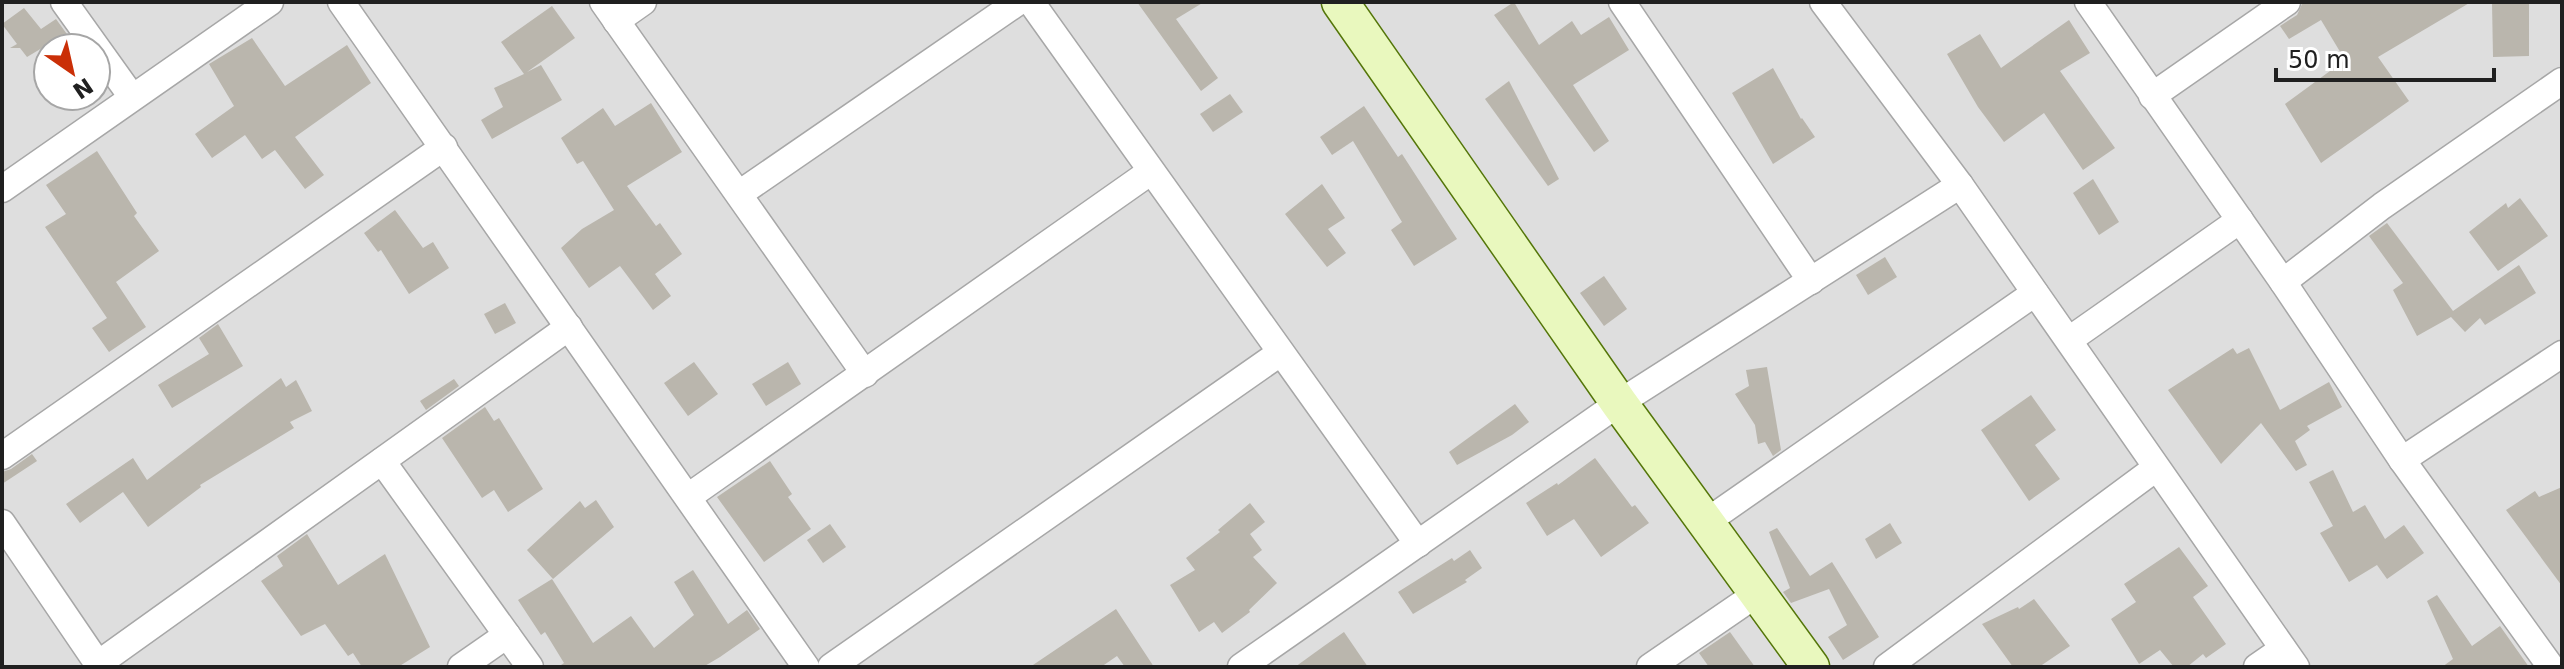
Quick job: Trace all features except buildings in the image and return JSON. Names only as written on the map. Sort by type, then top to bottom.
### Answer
[{"type":"street","points":[[64,2],[132,97]]},
{"type":"street","points":[[2,189],[270,2]]},
{"type":"street","points":[[341,2],[806,667]]},
{"type":"street","points":[[643,2],[610,11],[865,374]]},
{"type":"street","points":[[739,194],[1018,2]]},
{"type":"street","points":[[1031,2],[1418,544]]},
{"type":"street","points":[[1340,2],[1619,403],[1811,667]]},
{"type":"street","points":[[1622,2],[1811,281]]},
{"type":"street","points":[[1823,2],[1960,185],[2290,658],[2257,667]]},
{"type":"street","points":[[2088,2],[2283,282],[2402,460],[2551,667]]},
{"type":"street","points":[[2152,96],[2287,2]]},
{"type":"street","points":[[2283,282],[2382,206],[2562,81]]},
{"type":"street","points":[[2,456],[444,147]]},
{"type":"street","points":[[688,497],[1150,172]]},
{"type":"street","points":[[1241,667],[1619,403],[1960,185]]},
{"type":"street","points":[[2069,340],[2240,220]]},
{"type":"street","points":[[1706,522],[2035,293]]},
{"type":"street","points":[[2,523],[99,666],[569,327]]},
{"type":"street","points":[[831,667],[1280,353]]},
{"type":"street","points":[[2402,460],[2562,354]]},
{"type":"street","points":[[382,461],[530,667]]},
{"type":"street","points":[[1887,667],[2156,468]]},
{"type":"street","points":[[1650,667],[1758,593]]},
{"type":"street","points":[[461,667],[507,635]]},
{"type":"shaded area","points":[[2,2],[2562,2],[2562,667],[2,667]]}]
